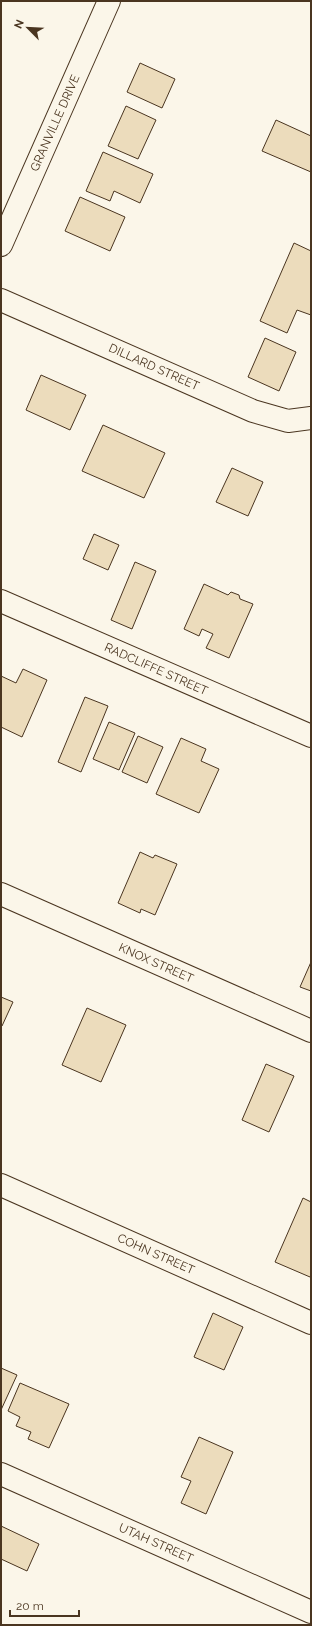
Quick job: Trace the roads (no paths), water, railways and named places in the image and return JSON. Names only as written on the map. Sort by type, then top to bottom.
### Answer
[{"type":"street","name":"GRANVILLE DRIVE","points":[[1,245],[109,1]]},
{"type":"street","name":"DILLARD STREET","points":[[1,300],[252,411],[288,421],[311,418]]},
{"type":"street","name":"RADCLIFFE STREET","points":[[1,601],[311,736]]},
{"type":"street","name":"KNOX STREET","points":[[1,894],[311,1031]]},
{"type":"street","name":"COHN STREET","points":[[1,1185],[311,1323]]},
{"type":"street","name":"UTAH STREET","points":[[1,1474],[311,1612]]}]
